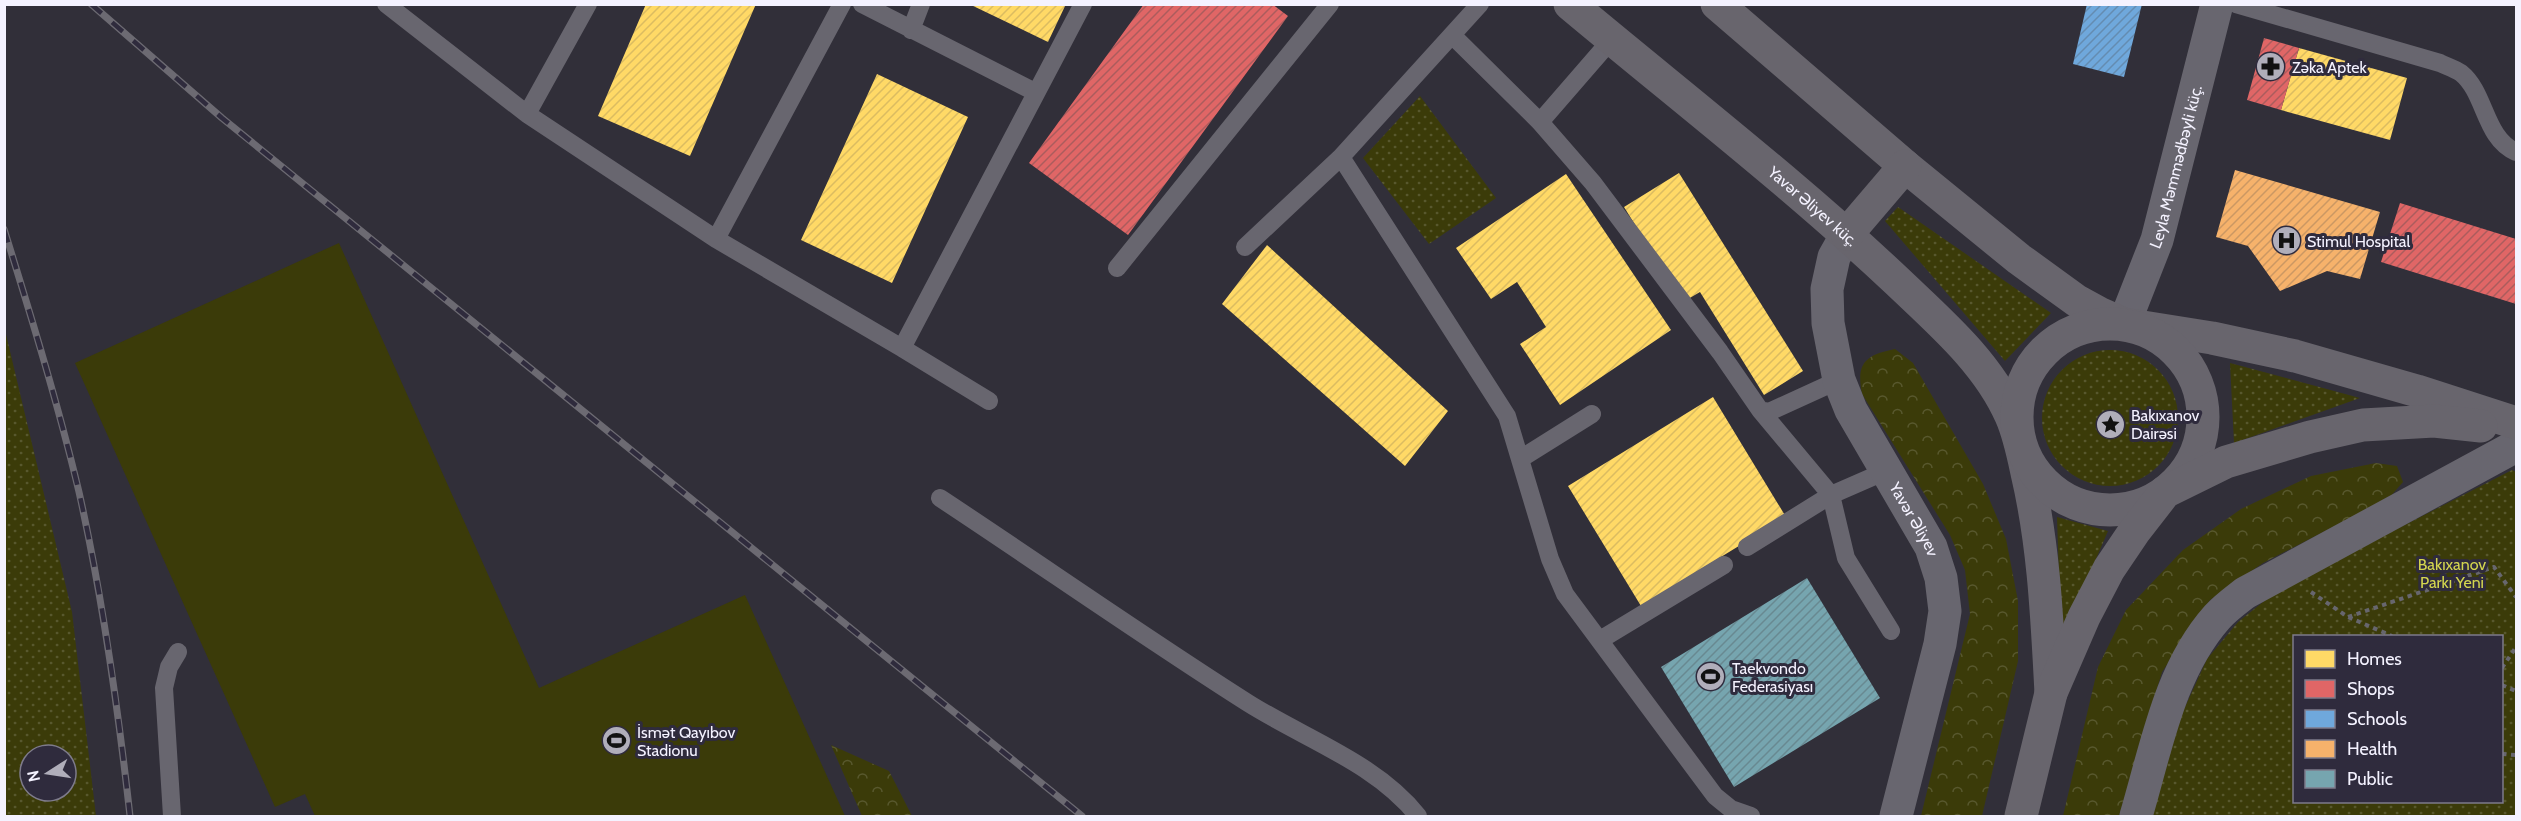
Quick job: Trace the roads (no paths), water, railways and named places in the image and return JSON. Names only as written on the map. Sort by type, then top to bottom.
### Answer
[{"type":"main road","name":"Yavər Əliyev küç.","points":[[1570,4],[1847,234],[1914,298],[1988,375],[2012,418],[2019,440]]},
{"type":"main road","points":[[1717,4],[1905,166],[2041,275],[2077,301],[2124,324],[2150,333],[2173,348],[2190,370],[2200,395],[2202,422],[2197,448],[2185,473],[2165,492],[2109,569],[2084,617],[2051,693],[2021,816]]},
{"type":"main road","points":[[1847,234],[1905,166]]},
{"type":"main road","points":[[2051,693],[2043,560],[2035,506],[2019,440],[2017,417],[2019,394],[2028,373],[2041,354],[2058,339],[2079,329],[2101,324],[2124,324],[2212,338],[2295,356],[2417,390],[2517,423]]},
{"type":"main road","points":[[2019,440],[2032,468],[2052,490],[2079,505],[2109,510],[2138,506],[2226,462],[2310,437],[2363,425],[2434,421],[2517,429]]},
{"type":"street","name":"Leyla Məmmədbəyli küç.","points":[[2124,324],[2157,240],[2217,4]]},
{"type":"street","name":"Yavər Əliyev","points":[[1847,234],[1834,257],[1827,289],[1828,323],[1839,380],[1851,410],[1931,548],[1941,578],[1945,611],[1940,644],[1896,816]]},
{"type":"street","points":[[2136,816],[2172,693],[2190,655],[2217,616],[2245,592],[2517,446]]},
{"type":"lane","points":[[386,4],[527,114],[716,239],[989,401]]},
{"type":"lane","points":[[527,114],[588,4]]},
{"type":"lane","points":[[716,239],[842,4]]},
{"type":"lane","points":[[862,4],[1035,92]]},
{"type":"lane","points":[[912,30],[921,4]]},
{"type":"lane","points":[[902,348],[1083,4]]},
{"type":"lane","points":[[1117,268],[1330,4]]},
{"type":"lane","points":[[1245,247],[1341,157],[1480,4]]},
{"type":"lane","points":[[2236,4],[2440,63],[2461,74],[2472,87],[2495,134],[2511,150],[2517,152]]},
{"type":"lane","points":[[1452,35],[1540,122],[1593,183],[1720,352],[1760,410],[1832,495],[1845,558],[1891,631]]},
{"type":"lane","points":[[1540,122],[1612,39]]},
{"type":"lane","points":[[1341,157],[1493,391],[1506,416],[1550,559],[1565,594],[1715,796],[1731,808],[1752,816]]},
{"type":"lane","points":[[1760,410],[1769,412],[1839,380]]},
{"type":"lane","points":[[1520,459],[1592,414]]},
{"type":"lane","points":[[1747,547],[1832,495],[1886,471]]},
{"type":"lane","points":[[940,498],[1249,704],[1372,774],[1406,801],[1418,816]]},
{"type":"lane","points":[[1600,640],[1724,565]]},
{"type":"lane","points":[[172,816],[164,688],[169,667],[178,652]]},
{"type":"railway","points":[[91,4],[222,118],[1082,816]]},
{"type":"railway","points":[[4,229],[53,393],[79,492],[109,654],[130,816]]},
{"type":"place","name":"Zəka Aptek","points":[[2271,67]]},
{"type":"place","name":"Stimul Hospital","points":[[2286,241]]},
{"type":"place","name":"Bakıxanov Dairəsi","points":[[2110,424]]},
{"type":"place","name":"Taekvondo Federasiyası","points":[[1711,677]]},
{"type":"place","name":"İsmət Qayıbov Stadionu","points":[[616,741]]},
{"type":"park label","name":"Bakıxanov Parkı Yeni","points":[[2452,573]]}]
